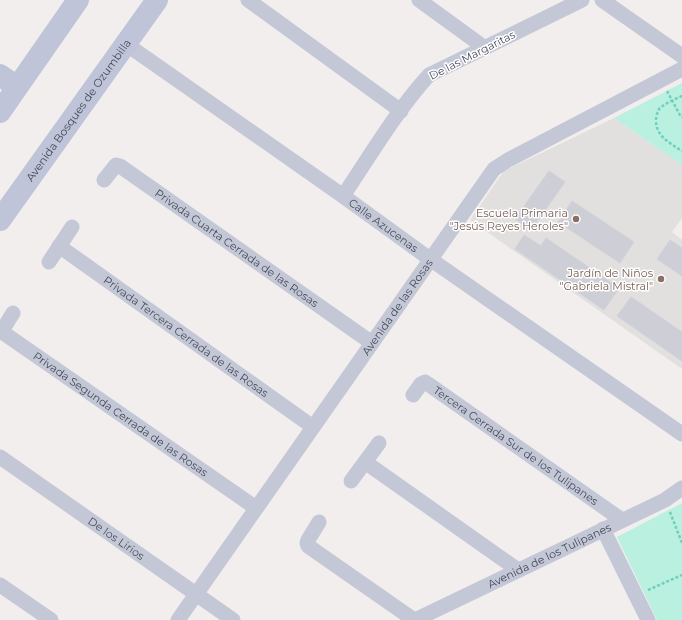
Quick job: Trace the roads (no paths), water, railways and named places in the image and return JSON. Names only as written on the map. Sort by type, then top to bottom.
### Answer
[{"type":"main road","points":[[0,112],[8,81],[78,0]]},
{"type":"main road","name":"Avenida Bosques de Ozumbilla","points":[[0,220],[157,0]]},
{"type":"street","points":[[248,0],[401,111]]},
{"type":"street","points":[[419,0],[485,48]]},
{"type":"street","name":"De las Margaritas","points":[[343,196],[401,111],[429,75],[582,0]]},
{"type":"street","points":[[602,0],[682,56]]},
{"type":"street","name":"Calle Azucenas","points":[[126,44],[343,196],[430,259],[682,434]]},
{"type":"street","name":"Avenida de las Rosas","points":[[178,620],[494,169],[508,160],[682,69]]},
{"type":"street","name":"Privada Cuarta Cerrada de las Rosas","points":[[104,180],[113,167],[116,165],[120,166],[372,343]]},
{"type":"street","points":[[49,262],[72,227]]},
{"type":"street","name":"Privada Tercera Cerrada de las Rosas","points":[[59,246],[313,427]]},
{"type":"street","name":"Privada Segunda Cerrada de las Rosas","points":[[13,313],[3,329],[5,334],[256,508]]},
{"type":"street","name":"Tercera Cerrada Sur de los Tulipanes","points":[[413,395],[421,384],[425,382],[622,520]]},
{"type":"street","points":[[351,481],[379,443]]},
{"type":"street","name":"De los Lirios","points":[[0,457],[233,620]]},
{"type":"street","points":[[365,462],[518,570]]},
{"type":"street","name":"Avenida de los Tulipanes","points":[[415,620],[665,500],[682,488]]},
{"type":"street","points":[[320,522],[308,540],[308,546],[415,620]]},
{"type":"street","points":[[602,529],[648,620]]},
{"type":"street","points":[[0,584],[50,620]]},
{"type":"place","name":"Escuela Primaria \"Jesús Reyes Heroles\"","points":[[576,219]]},
{"type":"place","name":"Jardín de Niños \"Gabriela Mistral\"","points":[[661,279]]}]
